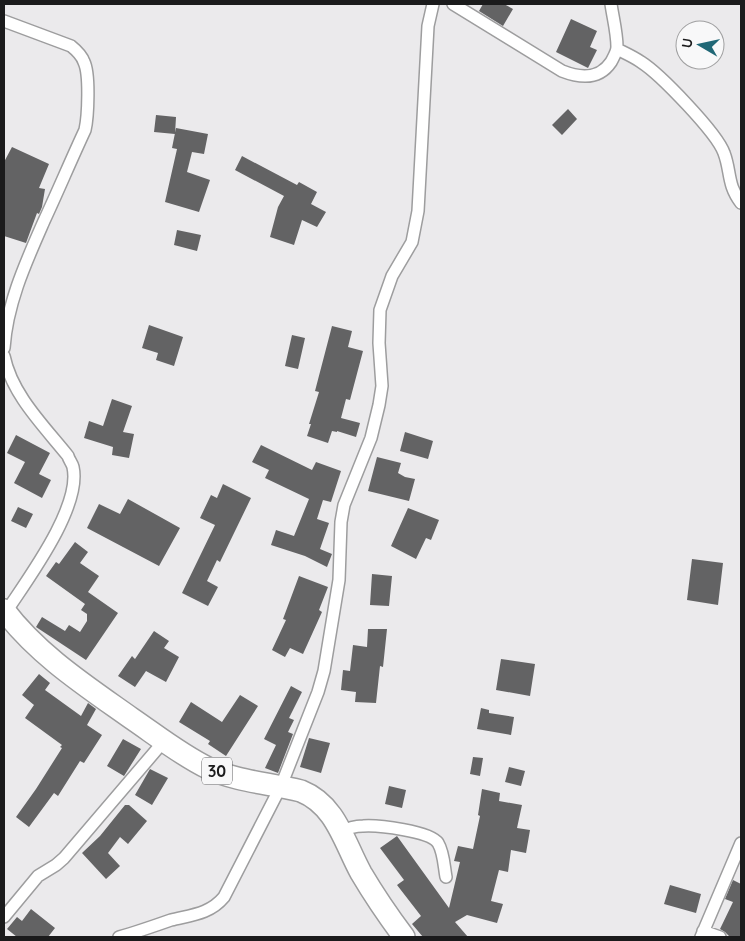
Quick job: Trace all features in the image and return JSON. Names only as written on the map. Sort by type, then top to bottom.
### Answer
[{"type":"highway","name":"30","points":[[5,611],[28,639],[73,677],[197,762],[218,772],[247,781],[301,791],[320,801],[334,819],[375,896],[404,937]]},
{"type":"street","points":[[119,937],[173,920],[203,913],[217,905],[224,898],[281,786],[318,692],[324,671],[339,580],[341,522],[344,505],[371,438],[379,405],[382,386],[379,342],[380,310],[392,276],[412,242],[416,226],[428,26],[433,4]]},
{"type":"street","points":[[453,4],[571,75],[598,75],[606,69],[617,49],[611,4]]},
{"type":"street","points":[[4,21],[71,46],[78,53],[84,62],[88,113],[85,130],[16,288],[9,310],[4,348]]},
{"type":"street","points":[[617,49],[640,61],[655,72],[710,130],[725,154],[731,184],[741,203]]},
{"type":"street","points":[[4,356],[6,369],[22,398],[68,456],[73,467],[71,496],[55,536],[5,611]]},
{"type":"street","points":[[4,917],[38,876],[56,866],[64,858],[164,741]]},
{"type":"street","points":[[340,832],[352,827],[375,826],[428,836],[437,841],[441,850],[446,878]]},
{"type":"street","points":[[720,937],[702,934],[741,843]]},
{"type":"building","points":[[483,4],[504,4],[513,9],[503,26],[479,11]]},
{"type":"building","points":[[571,19],[597,31],[590,47],[597,50],[588,68],[556,52]]},
{"type":"building","points":[[568,109],[577,119],[562,135],[552,125]]},
{"type":"building","points":[[156,115],[176,117],[175,134],[154,132]]},
{"type":"building","points":[[176,128],[208,134],[204,154],[192,152],[187,172],[210,180],[199,212],[165,202],[177,149],[172,148]]},
{"type":"building","points":[[12,147],[49,164],[39,188],[45,189],[42,207],[39,214],[37,213],[26,243],[4,236],[4,162]]},
{"type":"building","points":[[242,156],[297,185],[299,182],[317,192],[311,204],[326,212],[317,227],[302,220],[294,245],[270,237],[278,207],[284,196],[235,170]]},
{"type":"building","points":[[177,230],[201,235],[197,251],[174,245]]},
{"type":"building","points":[[149,325],[183,337],[174,366],[156,360],[158,353],[142,348]]},
{"type":"building","points":[[332,326],[352,331],[348,347],[363,351],[350,400],[346,399],[341,418],[360,423],[356,437],[332,431],[328,443],[307,436],[319,392],[315,391]]},
{"type":"building","points":[[292,335],[305,338],[298,369],[285,366]]},
{"type":"building","points":[[112,399],[132,406],[123,432],[134,434],[129,458],[112,455],[113,447],[84,438],[89,421],[103,426]]},
{"type":"building","points":[[405,432],[433,441],[428,459],[400,451]]},
{"type":"building","points":[[16,435],[50,453],[39,474],[51,480],[42,498],[14,483],[25,462],[7,453]]},
{"type":"building","points":[[261,445],[312,470],[316,462],[341,471],[331,502],[323,500],[317,519],[329,523],[320,549],[332,554],[327,567],[305,556],[271,545],[276,530],[294,536],[309,499],[265,478],[269,470],[252,462]]},
{"type":"building","points":[[377,457],[401,463],[398,473],[415,479],[409,501],[368,491]]},
{"type":"building","points":[[223,484],[251,498],[220,562],[217,560],[207,581],[218,587],[208,606],[182,593],[215,525],[200,518],[211,495],[217,498]]},
{"type":"building","points":[[128,499],[180,528],[159,566],[87,528],[99,504],[120,514]]},
{"type":"building","points":[[18,507],[33,514],[26,528],[11,521]]},
{"type":"building","points":[[408,508],[439,520],[431,540],[426,538],[416,559],[391,546]]},
{"type":"building","points":[[75,542],[88,552],[80,563],[99,576],[88,592],[118,613],[86,660],[36,627],[42,617],[65,631],[69,625],[80,632],[87,621],[87,614],[81,610],[85,604],[46,576],[56,562],[59,564]]},
{"type":"building","points":[[692,559],[723,563],[718,605],[687,600]]},
{"type":"building","points":[[372,574],[392,576],[389,606],[370,605]]},
{"type":"building","points":[[299,576],[328,587],[319,610],[322,612],[303,654],[290,648],[285,657],[272,650],[286,620],[283,619]]},
{"type":"building","points":[[368,629],[387,629],[383,667],[380,666],[376,703],[355,702],[356,692],[341,690],[343,670],[350,671],[353,645],[367,647]]},
{"type":"building","points":[[154,631],[169,641],[164,648],[179,657],[166,682],[146,671],[135,687],[118,676],[132,656],[135,659]]},
{"type":"building","points":[[501,659],[535,664],[530,696],[496,690]]},
{"type":"building","points":[[39,674],[50,683],[45,690],[81,716],[88,703],[96,709],[87,725],[102,735],[84,763],[80,761],[58,796],[54,793],[29,827],[16,817],[62,748],[60,747],[62,745],[25,718],[34,705],[22,695]]},
{"type":"building","points":[[291,686],[302,692],[289,718],[294,720],[288,732],[293,734],[278,773],[265,768],[276,745],[264,739]]},
{"type":"building","points":[[240,695],[258,706],[226,756],[208,744],[210,741],[179,722],[191,702],[222,722]]},
{"type":"building","points":[[481,708],[489,710],[489,713],[514,717],[511,735],[477,729]]},
{"type":"building","points":[[309,738],[330,743],[321,773],[300,767]]},
{"type":"building","points":[[123,739],[141,749],[124,776],[107,766]]},
{"type":"building","points":[[473,757],[483,758],[480,776],[470,774]]},
{"type":"building","points":[[509,767],[525,771],[521,786],[505,782]]},
{"type":"building","points":[[150,769],[168,778],[152,805],[135,795]]},
{"type":"building","points":[[389,786],[406,790],[402,808],[385,804]]},
{"type":"building","points":[[482,789],[500,793],[499,801],[522,805],[517,828],[530,830],[526,853],[511,850],[508,872],[499,870],[491,901],[503,904],[497,923],[467,915],[455,922],[468,937],[423,937],[412,924],[421,916],[397,885],[404,880],[380,848],[397,836],[449,908],[460,862],[454,861],[458,846],[473,849],[480,816],[478,815]]},
{"type":"building","points":[[125,805],[129,805],[147,821],[128,844],[120,837],[108,853],[120,866],[106,879],[82,853],[100,836]]},
{"type":"building","points":[[733,880],[741,884],[741,937],[730,937],[720,929],[733,902],[725,899]]},
{"type":"building","points":[[670,885],[701,894],[696,913],[664,904]]},
{"type":"building","points":[[31,909],[55,928],[48,937],[17,937],[7,929],[17,917],[22,921]]}]
